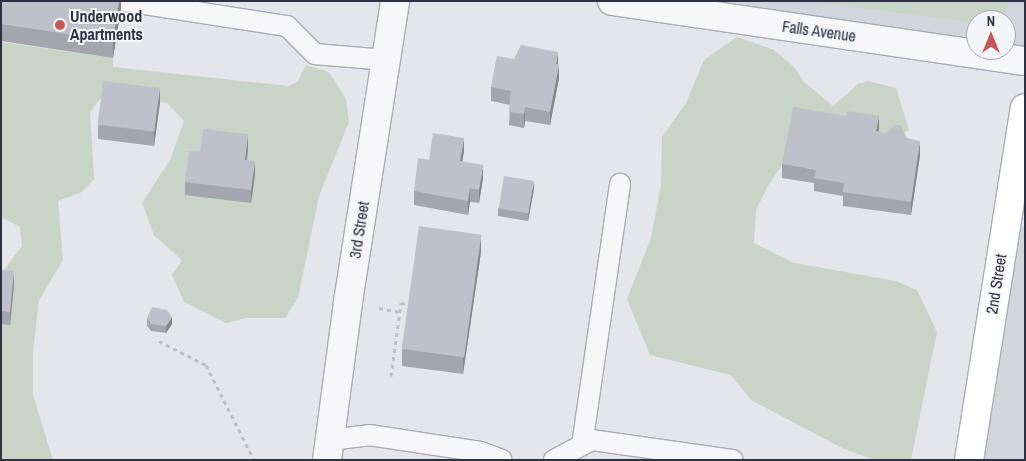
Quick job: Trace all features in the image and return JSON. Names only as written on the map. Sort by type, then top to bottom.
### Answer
[{"type":"main road","name":"2nd Street","points":[[969,460],[1025,108]]},
{"type":"street","name":"3rd Street","points":[[328,450],[395,1]]},
{"type":"street","name":"Falls Avenue","points":[[612,1],[1025,61]]},
{"type":"lane","points":[[126,1],[287,26],[315,54],[386,60]]},
{"type":"lane","points":[[582,445],[620,184]]},
{"type":"lane","points":[[328,450],[369,435],[481,452],[502,460]]},
{"type":"lane","points":[[554,460],[592,440],[734,460]]},
{"type":"path","points":[[391,376],[402,303],[411,304]]},
{"type":"path","points":[[159,341],[206,365],[254,460]]},
{"type":"shaded area","points":[[612,1],[1025,1],[1025,61],[1016,60],[1016,10],[966,10],[966,52]]},
{"type":"shaded area","points":[[1005,225],[1025,227],[1025,460],[969,460]]},
{"type":"green space","points":[[810,1],[1009,1],[1006,10],[966,10],[966,22]]},
{"type":"green space","points":[[737,37],[774,50],[794,67],[804,82],[833,106],[858,84],[868,81],[896,88],[909,130],[878,146],[790,154],[769,184],[756,210],[754,243],[794,263],[896,281],[917,290],[937,332],[911,460],[875,460],[844,449],[751,400],[731,375],[650,355],[627,299],[651,238],[661,185],[662,137],[686,103],[704,60]]},
{"type":"green space","points":[[1,42],[113,58],[113,67],[289,86],[298,81],[306,65],[329,72],[346,99],[349,122],[319,196],[298,298],[285,318],[246,318],[226,323],[184,302],[172,275],[182,260],[154,235],[142,203],[170,160],[184,121],[167,103],[103,95],[90,112],[94,179],[82,192],[58,201],[63,260],[39,300],[33,351],[33,395],[53,460],[1,460],[1,274],[22,246],[20,227],[1,217]]},
{"type":"building","name":"Underwood Apartments","points":[[1,1],[119,1],[113,41],[1,24]]},
{"type":"building","points":[[521,45],[558,52],[556,64],[559,65],[550,112],[525,107],[524,114],[509,112],[511,91],[491,87],[497,56],[514,59]]},
{"type":"building","points":[[103,81],[160,88],[154,132],[98,125]]},
{"type":"building","points":[[793,107],[846,116],[847,111],[879,116],[876,131],[886,133],[895,125],[900,125],[907,138],[920,141],[911,202],[843,192],[844,183],[814,178],[816,170],[782,164]]},
{"type":"building","points":[[203,129],[248,134],[245,160],[255,161],[251,190],[185,182],[189,151],[200,152]]},
{"type":"building","points":[[433,133],[464,138],[460,161],[483,165],[479,190],[470,188],[468,201],[414,191],[418,158],[429,160]]},
{"type":"building","points":[[504,176],[534,181],[528,213],[499,209]]},
{"type":"building","points":[[419,226],[481,235],[464,358],[402,349]]},
{"type":"building","points":[[1,270],[14,271],[10,312],[1,311]]},
{"type":"building","points":[[152,307],[167,310],[172,317],[166,326],[151,324],[147,318]]},
{"type":"place","name":"Underwood Apartments","points":[[60,25]]}]
